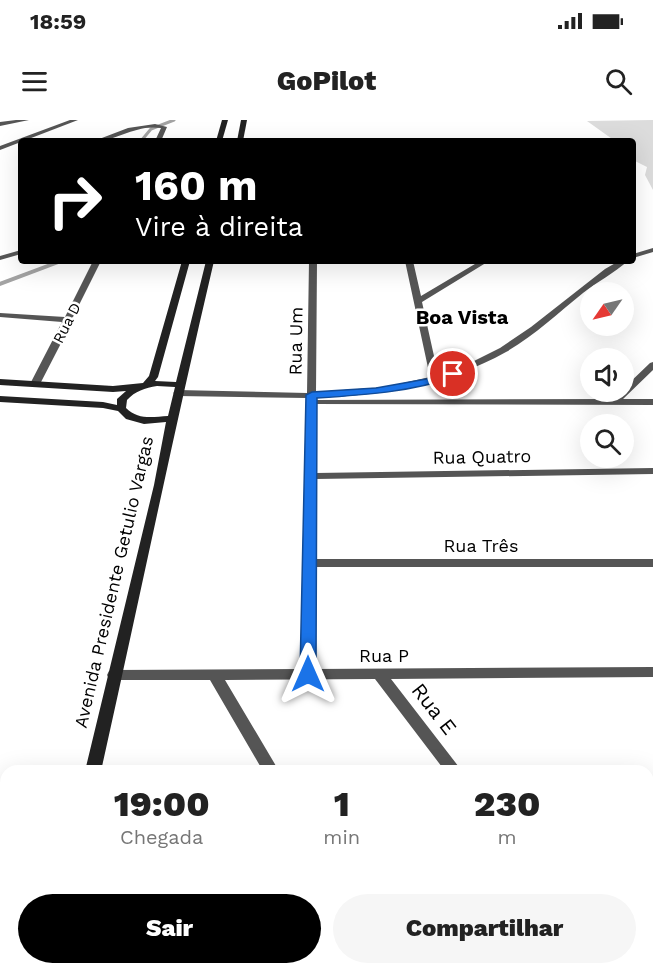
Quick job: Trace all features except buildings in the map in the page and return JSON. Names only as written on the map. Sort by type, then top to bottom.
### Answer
[{"type":"street","points":[[0,124],[26,120]]},
{"type":"street","points":[[27,138],[75,120]]},
{"type":"street","points":[[220,138],[225,120]]},
{"type":"street","points":[[241,138],[244,120]]},
{"type":"street","points":[[105,138],[143,125],[157,126],[164,130],[160,138]]},
{"type":"street","points":[[124,138],[128,130]]},
{"type":"street","points":[[0,148],[18,141]]},
{"type":"street","points":[[636,255],[653,250]]},
{"type":"street","points":[[0,258],[18,253]]},
{"type":"street","name":"Rua D","points":[[35,384],[96,264]]},
{"type":"street","points":[[121,409],[122,399],[153,376],[185,264]]},
{"type":"street","name":"Avenida Presidente Getulio Vargas","points":[[94,765],[209,264]]},
{"type":"street","name":"Rua Um","points":[[308,674],[313,264]]},
{"type":"street","points":[[410,264],[435,380]]},
{"type":"street","points":[[418,301],[479,264]]},
{"type":"street","points":[[312,399],[376,392],[435,380],[471,367],[505,348],[620,264]]},
{"type":"street","points":[[0,315],[69,320]]},
{"type":"street","points":[[634,384],[653,365]]},
{"type":"street","points":[[0,382],[113,389],[164,383],[178,393],[312,399],[580,402]]},
{"type":"street","points":[[0,399],[103,405],[121,409],[129,417],[144,421],[172,419]]},
{"type":"street","points":[[634,402],[653,402]]},
{"type":"street","name":"Rua Quatro","points":[[310,476],[653,471]]},
{"type":"street","name":"Rua Três","points":[[310,563],[653,563]]},
{"type":"street","name":"Rua P","points":[[114,675],[653,672]]},
{"type":"street","points":[[214,674],[267,765]]},
{"type":"street","name":"Rua E","points":[[380,674],[449,765]]},
{"type":"shaded area","points":[[653,120],[653,190],[645,175],[647,167],[636,162],[636,138],[611,138],[587,121]]},
{"type":"waterway","points":[[144,138],[151,129],[174,120]]},
{"type":"waterway","points":[[0,284],[53,264]]},
{"type":"district","name":"Boa Vista","points":[[462,317]]},
{"type":"route","points":[[308,674],[312,395],[376,392],[453,374]]}]
